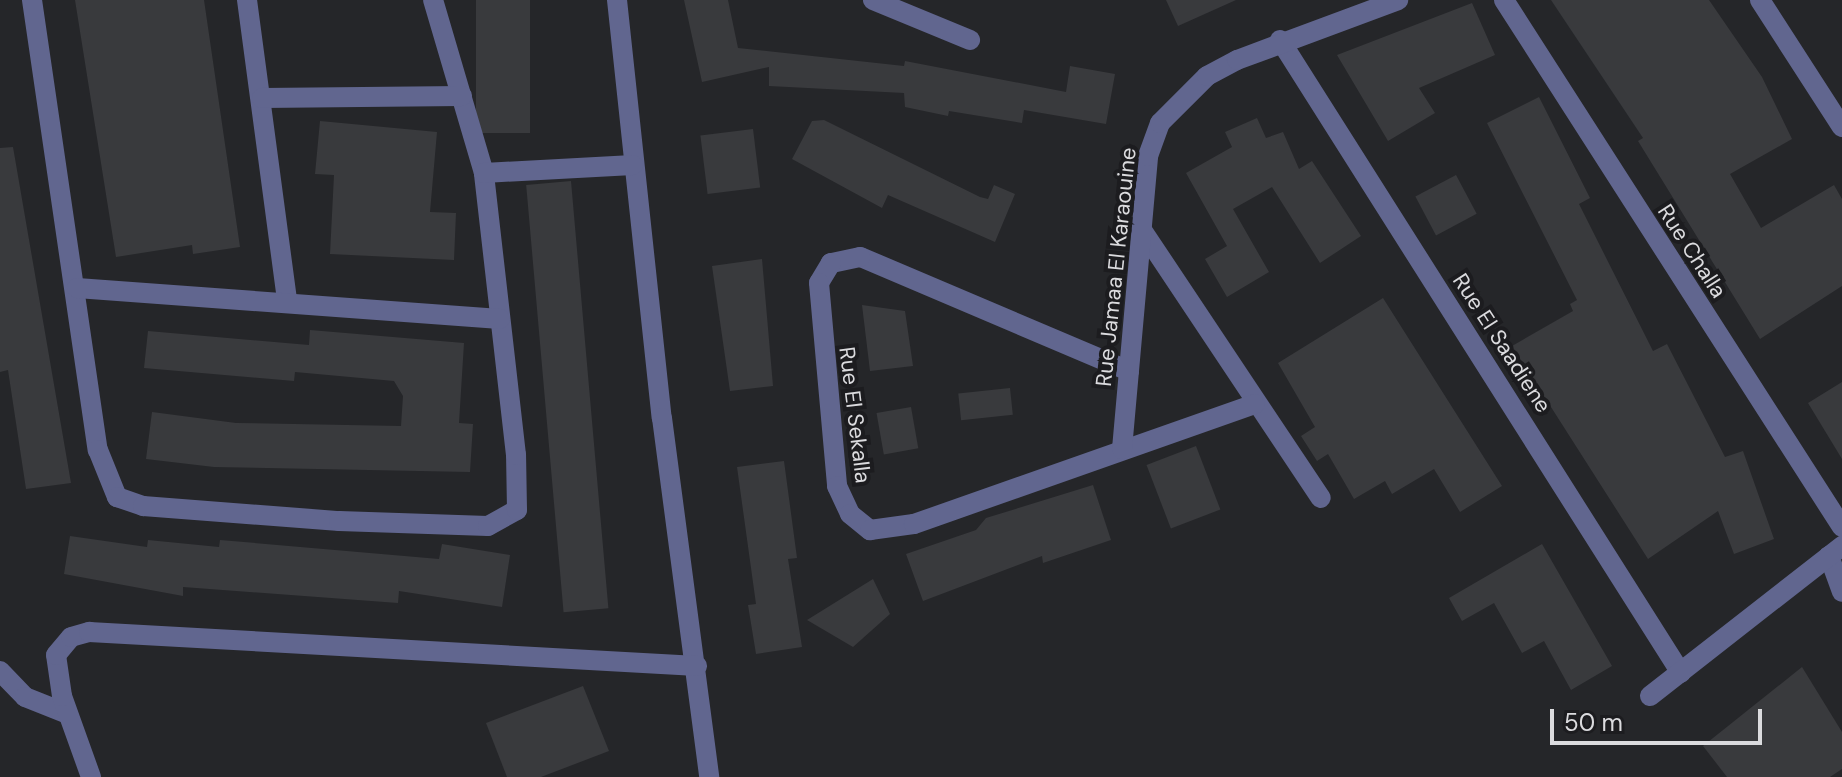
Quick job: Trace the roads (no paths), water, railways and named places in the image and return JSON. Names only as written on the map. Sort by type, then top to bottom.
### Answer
[{"type":"street","points":[[32,0],[77,288],[98,450],[117,497],[143,506],[339,521],[488,526],[513,517],[517,477],[484,173],[433,0]]},
{"type":"street","points":[[247,0],[287,299]]},
{"type":"street","points":[[617,0],[633,165],[709,777]]},
{"type":"street","points":[[873,0],[970,40]]},
{"type":"street","name":"Rue Jamaa El Karaouine","points":[[1122,449],[1148,156],[1160,123],[1207,76],[1280,40],[1398,0]]},
{"type":"street","name":"Rue Challa","points":[[1504,0],[1842,527]]},
{"type":"street","points":[[1760,0],[1842,127]]},
{"type":"street","name":"Rue El Saadiene","points":[[1280,40],[1681,673]]},
{"type":"street","points":[[262,98],[462,96]]},
{"type":"street","points":[[484,173],[633,165]]},
{"type":"street","points":[[1142,230],[1254,404],[1321,498]]},
{"type":"street","name":"Rue El Sekalla","points":[[1129,371],[860,257],[831,263],[819,283],[837,486],[850,514],[870,530],[914,524],[1254,404]]},
{"type":"street","points":[[77,288],[287,299],[500,319]]},
{"type":"street","points":[[1650,696],[1835,551],[1842,592]]},
{"type":"street","points":[[91,777],[68,714],[56,655],[71,637],[89,632],[697,666]]},
{"type":"street","points":[[0,671],[25,697],[68,714]]}]
